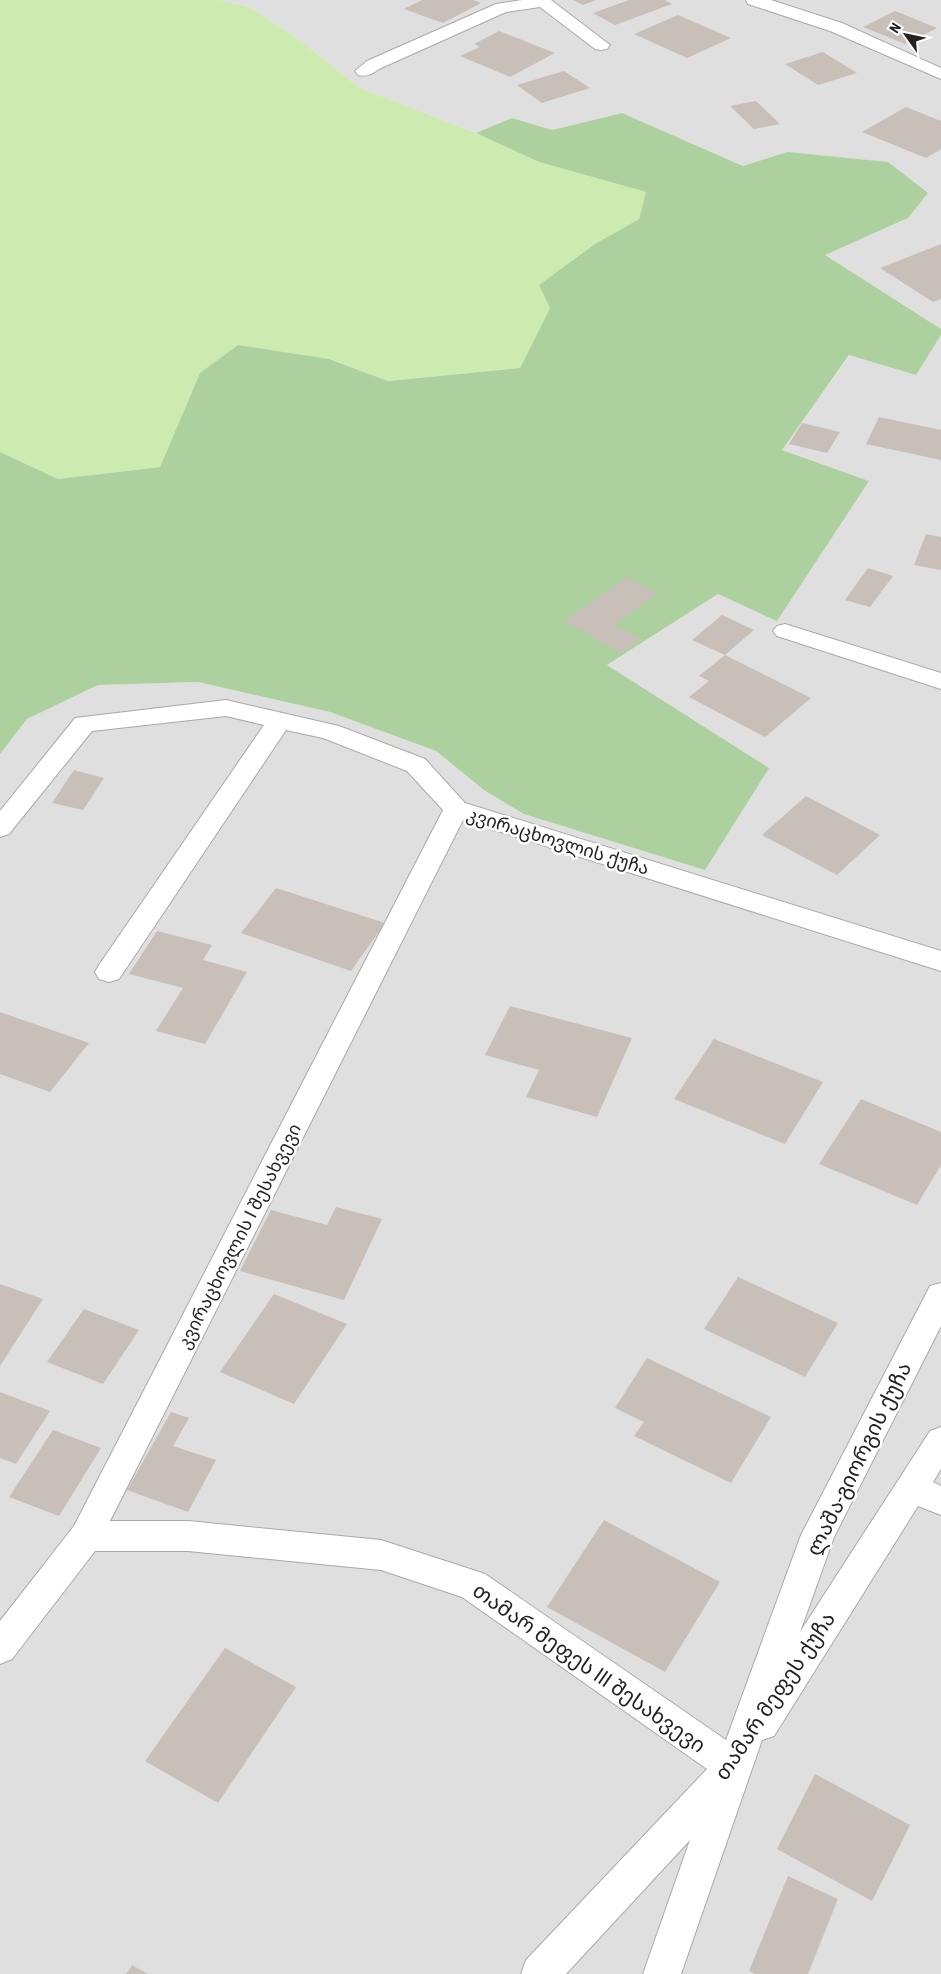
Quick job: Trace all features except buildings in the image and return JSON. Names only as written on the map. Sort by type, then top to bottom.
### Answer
[{"type":"street","points":[[754,0],[836,27],[941,74]]},
{"type":"street","points":[[364,71],[373,64],[502,8],[543,1],[601,45]]},
{"type":"street","points":[[785,631],[941,681]]},
{"type":"street","name":"კვირაცხოვლის ქუჩა","points":[[0,828],[84,724],[226,708],[330,732],[416,765],[456,809],[941,961]]},
{"type":"street","points":[[109,972],[279,721]]},
{"type":"street","name":"კვირაცხოვლის I შესახვევი","points":[[0,1648],[86,1536],[456,809]]},
{"type":"street","name":"ლაშა-გიორგის ქუჩა","points":[[734,1767],[818,1535],[941,1295]]},
{"type":"street","name":"თამარ მეფეს ქუჩა","points":[[540,1974],[734,1767],[941,1441]]},
{"type":"street","points":[[911,1488],[941,1501]]},
{"type":"street","name":"თამარ მეფეს III შესახვევი","points":[[86,1536],[188,1536],[381,1555],[472,1585],[734,1767]]},
{"type":"street","points":[[662,1974],[734,1767]]},
{"type":"shaded area","points":[[219,0],[941,0],[941,329],[824,255],[908,218],[787,152],[743,166],[622,113],[552,130],[512,118],[476,133],[358,87],[301,41],[249,7]]},
{"type":"shaded area","points":[[941,335],[941,1974],[0,1974],[0,754],[27,719],[98,685],[198,682],[330,712],[436,751],[484,789],[524,814],[769,768],[607,665],[718,594],[869,481],[781,450],[850,355],[916,375]]},
{"type":"green space","points":[[0,0],[219,0],[249,7],[301,41],[358,87],[476,133],[539,162],[646,192],[639,219],[595,244],[550,308],[520,368],[388,381],[329,359],[200,373],[160,467],[58,479],[0,452]]},
{"type":"green space","points":[[622,113],[743,166],[787,152],[888,162],[928,193],[908,218],[825,255],[941,329],[941,335],[916,375],[849,355],[782,450],[869,481],[777,621],[718,594],[607,665],[769,768],[705,870],[524,814],[484,790],[436,751],[330,712],[198,682],[98,685],[27,719],[0,754],[0,452],[58,479],[160,467],[200,373],[238,345],[329,359],[388,381],[520,368],[550,308],[539,285],[595,244],[639,219],[646,192],[539,162],[476,133],[512,118],[552,130]]}]
